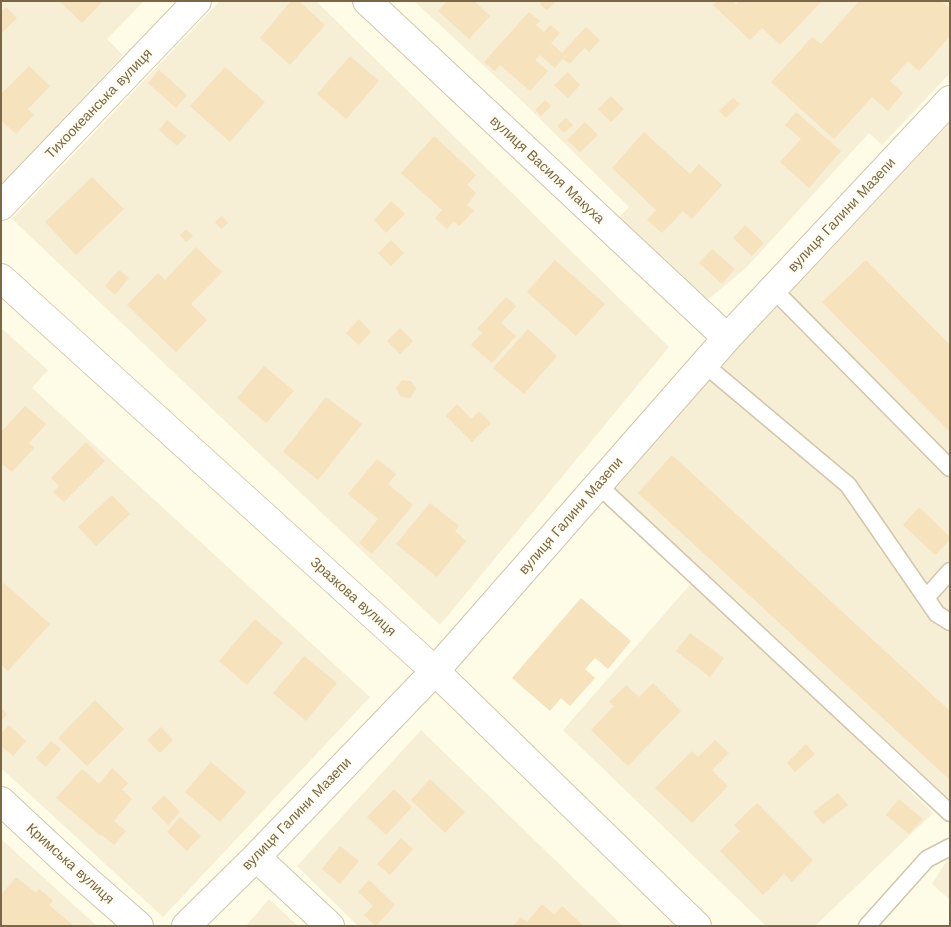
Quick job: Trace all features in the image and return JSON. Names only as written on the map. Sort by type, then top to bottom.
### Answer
[{"type":"street","name":"Тихоокеанська вулиця","points":[[1,206],[197,1]]},
{"type":"street","name":"вулиця Василя Макуха","points":[[367,1],[727,338]]},
{"type":"street","name":"вулиця Галини Мазепи","points":[[186,926],[256,857],[435,671],[727,338],[950,100]]},
{"type":"street","name":"Зразкова вулиця","points":[[1,278],[435,671],[697,926]]},
{"type":"street","name":"Кримська вулиця","points":[[1,801],[138,926]]},
{"type":"street","points":[[256,857],[330,926]]},
{"type":"lane","points":[[773,289],[950,468]]},
{"type":"lane","points":[[704,364],[848,485],[937,614],[950,622]]},
{"type":"lane","points":[[598,485],[950,813]]},
{"type":"lane","points":[[926,598],[950,571]]},
{"type":"lane","points":[[868,926],[927,859],[950,848]]},
{"type":"shaded area","points":[[1,1],[144,1],[107,39],[123,55],[1,187]]},
{"type":"shaded area","points":[[220,1],[316,1],[669,347],[440,625],[12,219]]},
{"type":"shaded area","points":[[414,1],[950,1],[950,73],[882,145],[869,133],[746,268],[705,302],[617,219],[629,207],[523,102]]},
{"type":"shaded area","points":[[950,116],[950,800],[611,485]]},
{"type":"shaded area","points":[[1,328],[48,370],[32,388],[370,697],[163,917],[1,768]]},
{"type":"shaded area","points":[[694,580],[933,813],[815,926],[766,926],[563,730]]},
{"type":"shaded area","points":[[421,730],[623,926],[358,926],[297,866]]},
{"type":"shaded area","points":[[1,839],[97,926],[1,926]]},
{"type":"shaded area","points":[[950,855],[950,900],[932,884]]},
{"type":"shaded area","points":[[269,899],[298,926],[246,926]]},
{"type":"building","points":[[59,1],[103,1],[82,23]]},
{"type":"building","points":[[291,1],[299,1],[325,25],[290,65],[260,38]]},
{"type":"building","points":[[447,1],[474,1],[490,16],[469,39],[438,11]]},
{"type":"building","points":[[542,1],[556,1],[547,10],[540,4]]},
{"type":"building","points":[[717,1],[733,1],[736,4],[739,1],[822,1],[780,45],[762,28],[750,40],[713,5]]},
{"type":"building","points":[[859,1],[941,1],[950,9],[950,36],[919,71],[908,61],[890,81],[903,93],[888,111],[872,97],[834,139],[771,82],[812,37],[821,44]]},
{"type":"building","points":[[6,7],[17,18],[1,34],[1,12]]},
{"type":"building","points":[[529,12],[540,21],[536,25],[544,32],[550,25],[560,33],[551,43],[562,53],[586,27],[600,40],[589,52],[584,48],[570,64],[563,59],[566,55],[555,68],[540,55],[535,60],[548,71],[530,91],[500,65],[495,71],[484,62]]},
{"type":"building","points":[[350,56],[379,81],[346,119],[317,94]]},
{"type":"building","points":[[29,66],[50,86],[28,109],[34,115],[16,134],[1,120],[1,94]]},
{"type":"building","points":[[225,67],[265,102],[230,142],[190,106]]},
{"type":"building","points":[[159,70],[187,95],[176,108],[148,83]]},
{"type":"building","points":[[568,72],[580,85],[568,98],[554,85]]},
{"type":"building","points":[[611,96],[624,109],[611,122],[598,109]]},
{"type":"building","points":[[733,98],[740,104],[726,118],[719,111]]},
{"type":"building","points":[[545,100],[551,106],[541,116],[535,110]]},
{"type":"building","points":[[796,112],[841,151],[809,188],[780,162],[801,139],[785,125]]},
{"type":"building","points":[[566,118],[573,125],[564,133],[557,126]]},
{"type":"building","points":[[167,120],[186,136],[177,146],[159,130]]},
{"type":"building","points":[[585,122],[598,135],[580,152],[567,140]]},
{"type":"building","points":[[644,132],[690,174],[699,164],[722,185],[692,219],[683,211],[662,233],[647,220],[656,210],[612,168]]},
{"type":"building","points":[[434,136],[476,175],[467,185],[476,193],[467,205],[474,211],[459,226],[454,221],[447,229],[435,218],[442,210],[401,173]]},
{"type":"building","points":[[92,177],[124,209],[76,255],[45,222]]},
{"type":"building","points":[[391,201],[405,214],[386,233],[374,220]]},
{"type":"building","points":[[222,216],[228,223],[221,229],[215,222]]},
{"type":"building","points":[[745,225],[764,243],[752,256],[733,238]]},
{"type":"building","points":[[186,229],[193,236],[186,242],[180,235]]},
{"type":"building","points":[[391,240],[404,253],[391,266],[378,253]]},
{"type":"building","points":[[196,247],[222,272],[191,304],[207,320],[176,352],[127,305],[158,273],[165,280]]},
{"type":"building","points":[[712,249],[735,269],[722,284],[699,263]]},
{"type":"building","points":[[555,260],[605,304],[576,336],[527,292]]},
{"type":"building","points":[[866,260],[950,345],[950,432],[822,302]]},
{"type":"building","points":[[119,270],[129,278],[115,295],[105,286]]},
{"type":"building","points":[[506,297],[516,306],[501,323],[516,336],[492,363],[471,345],[482,333],[477,329]]},
{"type":"building","points":[[359,319],[371,332],[359,345],[346,333]]},
{"type":"building","points":[[400,328],[413,341],[400,354],[387,341]]},
{"type":"building","points":[[528,329],[557,356],[524,394],[493,368]]},
{"type":"building","points":[[264,366],[294,391],[266,423],[237,398]]},
{"type":"building","points":[[402,380],[411,381],[416,389],[410,398],[401,397],[396,388]]},
{"type":"building","points":[[326,397],[362,424],[318,480],[283,452]]},
{"type":"building","points":[[457,404],[471,419],[479,411],[491,423],[472,442],[446,416]]},
{"type":"building","points":[[25,406],[46,424],[29,443],[34,448],[12,472],[1,463],[1,432]]},
{"type":"building","points":[[86,442],[105,461],[64,502],[53,492],[59,486],[51,478]]},
{"type":"building","points":[[672,455],[950,711],[950,780],[638,493]]},
{"type":"building","points":[[377,459],[396,474],[388,484],[413,505],[372,554],[359,543],[378,519],[348,494]]},
{"type":"building","points":[[112,495],[130,514],[96,546],[78,527]]},
{"type":"building","points":[[430,503],[459,526],[455,531],[466,541],[437,577],[396,544]]},
{"type":"building","points":[[919,507],[950,537],[950,540],[935,555],[903,525]]},
{"type":"building","points":[[4,583],[50,624],[8,671],[1,664],[1,587]]},
{"type":"building","points":[[581,598],[631,641],[608,669],[595,658],[585,669],[595,678],[570,706],[561,698],[550,711],[512,678]]},
{"type":"building","points":[[255,619],[283,643],[247,685],[219,661]]},
{"type":"building","points":[[690,633],[724,658],[710,677],[676,651]]},
{"type":"building","points":[[304,656],[337,683],[306,721],[273,693]]},
{"type":"building","points":[[653,683],[681,711],[628,766],[591,730],[614,706],[609,702],[626,685],[639,697]]},
{"type":"building","points":[[95,700],[124,729],[87,766],[58,738]]},
{"type":"building","points":[[1,708],[7,714],[1,721]]},
{"type":"building","points":[[9,725],[26,741],[13,756],[1,746],[1,734]]},
{"type":"building","points":[[161,727],[173,740],[160,753],[147,740]]},
{"type":"building","points":[[715,740],[729,753],[712,770],[728,786],[692,823],[655,788],[692,751],[698,757]]},
{"type":"building","points":[[51,741],[61,749],[46,767],[36,758]]},
{"type":"building","points":[[806,744],[815,754],[795,772],[787,763]]},
{"type":"building","points":[[211,762],[246,792],[220,822],[185,792]]},
{"type":"building","points":[[112,768],[128,783],[122,790],[132,799],[114,821],[126,831],[114,845],[56,798],[82,769],[99,784]]},
{"type":"building","points":[[430,779],[465,812],[445,833],[411,800]]},
{"type":"building","points":[[394,789],[412,807],[386,835],[367,817]]},
{"type":"building","points":[[838,793],[848,805],[823,824],[813,812]]},
{"type":"building","points":[[164,795],[180,812],[168,825],[151,808]]},
{"type":"building","points":[[899,799],[923,819],[909,834],[886,815]]},
{"type":"building","points":[[757,803],[813,860],[792,882],[784,874],[763,895],[720,851],[740,831],[734,825]]},
{"type":"building","points":[[180,817],[201,836],[187,851],[167,832]]},
{"type":"building","points":[[401,838],[413,849],[390,875],[377,864]]},
{"type":"building","points":[[340,846],[359,861],[340,884],[322,869]]},
{"type":"building","points":[[16,877],[36,893],[39,889],[53,900],[49,905],[74,926],[1,926],[1,895]]},
{"type":"building","points":[[369,880],[395,905],[376,926],[364,915],[373,906],[358,892]]},
{"type":"building","points":[[542,904],[554,915],[562,906],[584,926],[513,926],[521,917],[527,922]]}]
